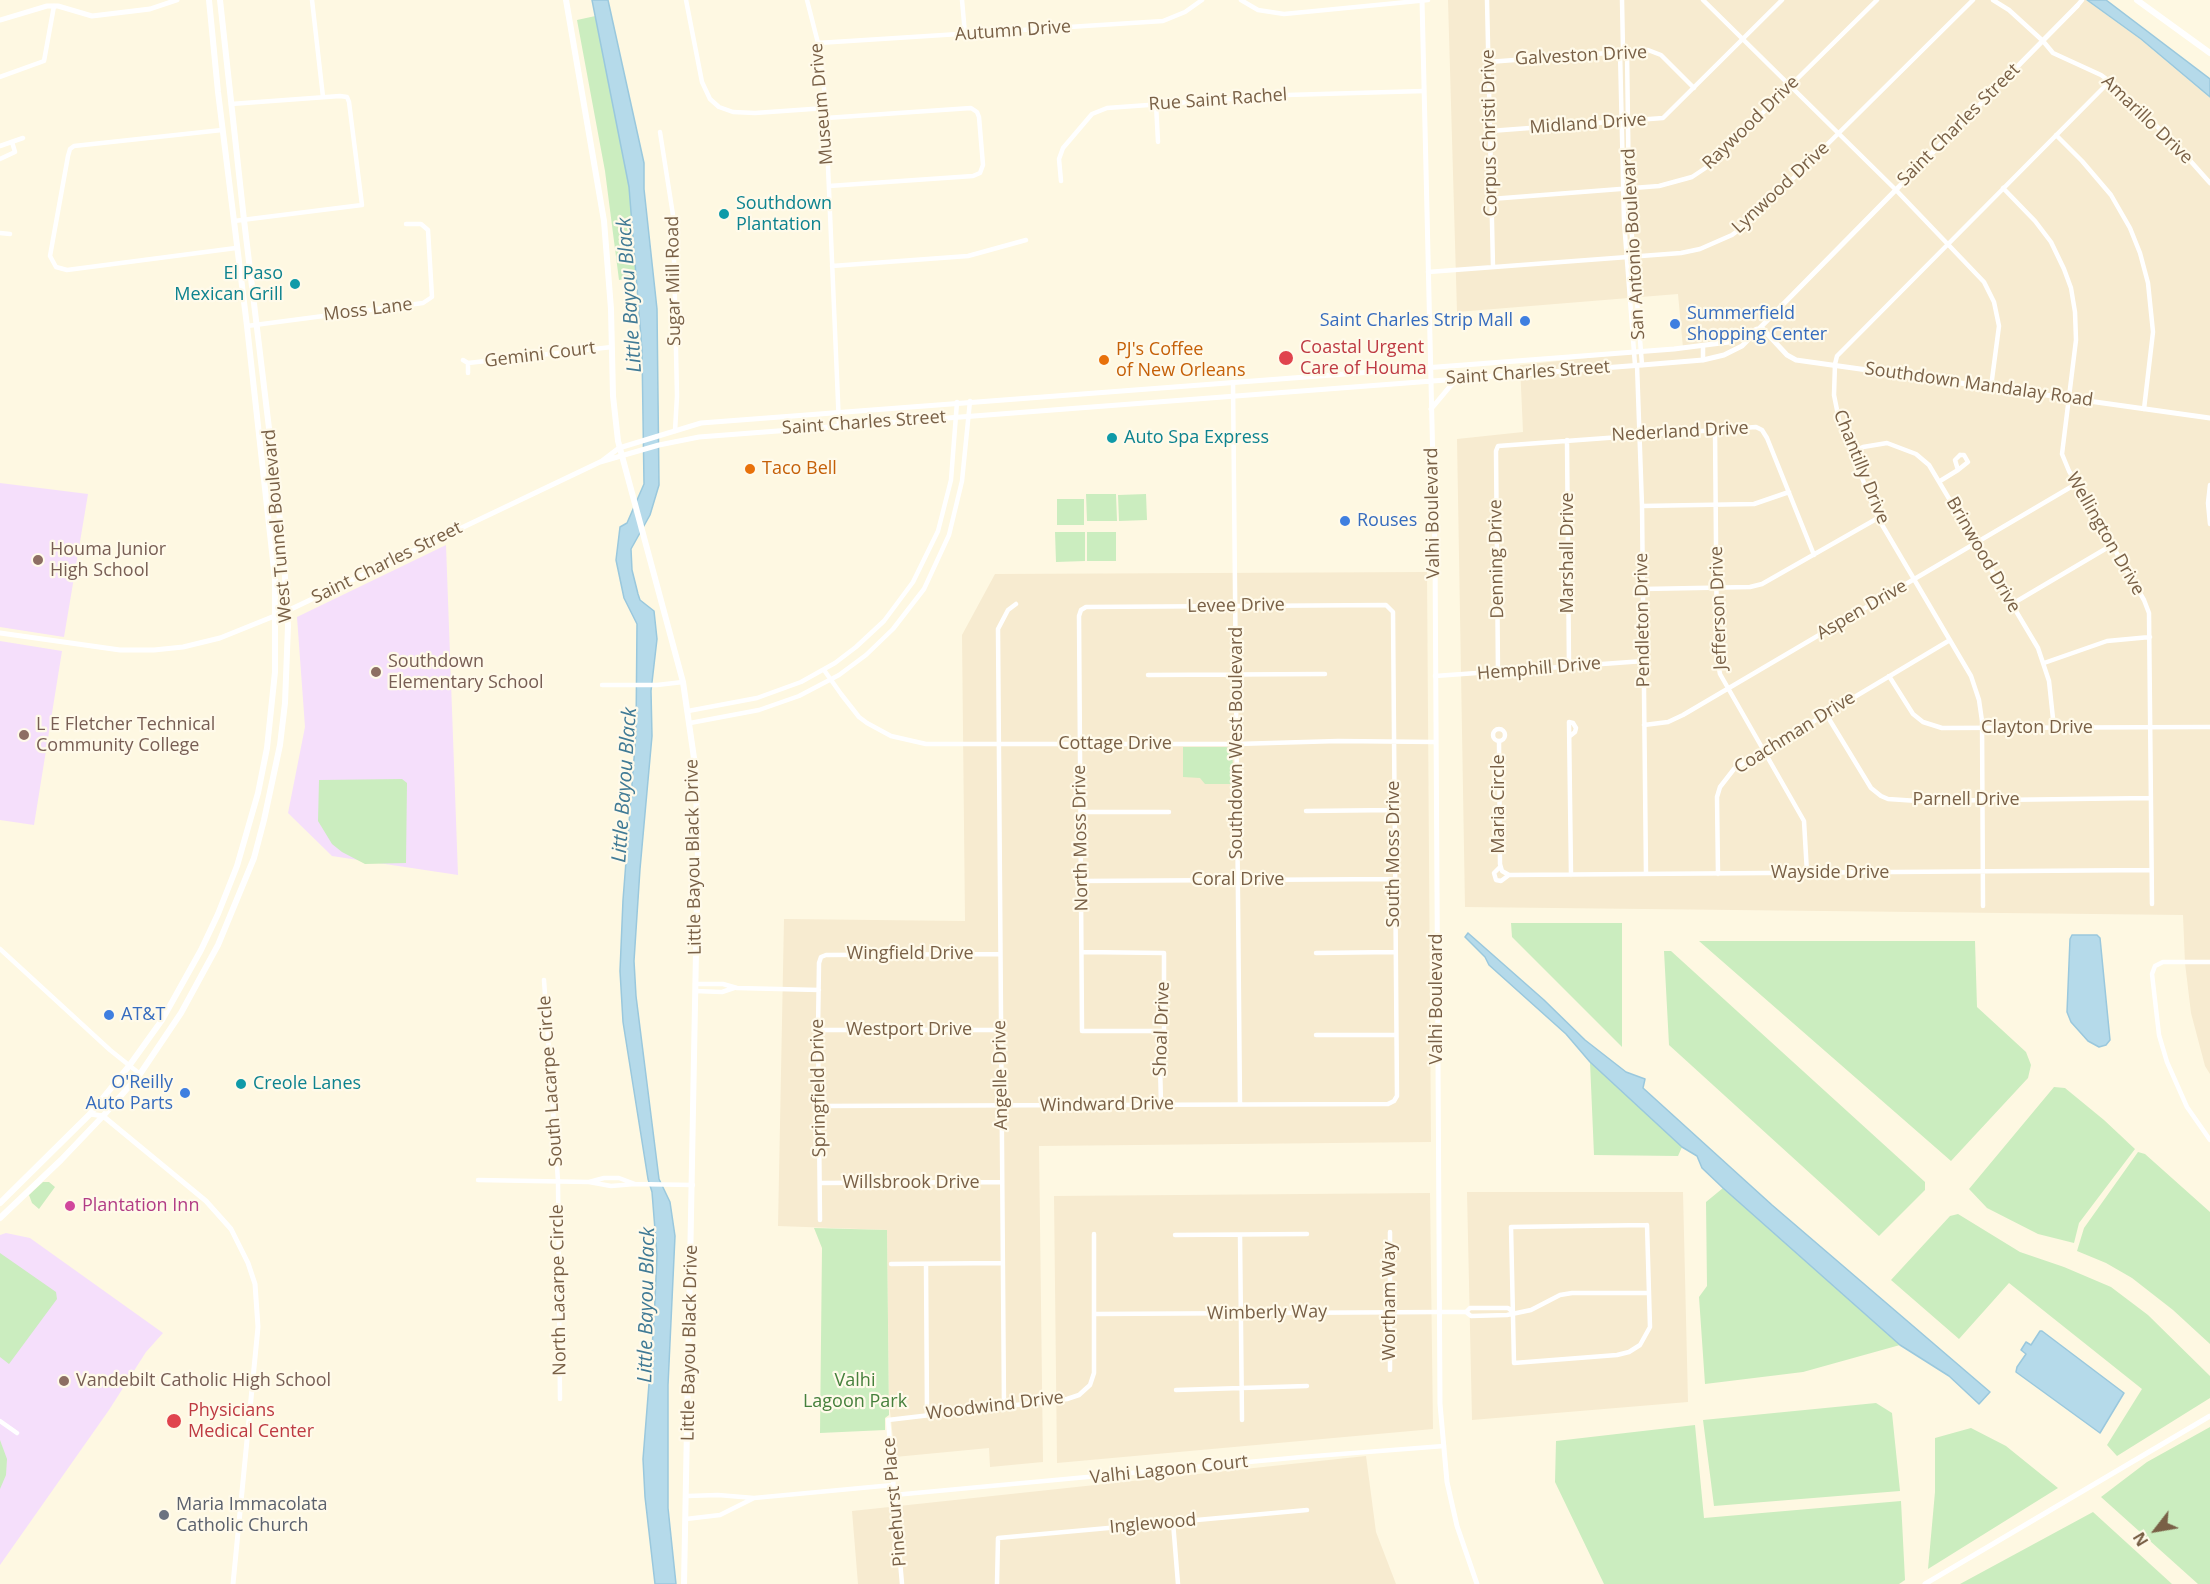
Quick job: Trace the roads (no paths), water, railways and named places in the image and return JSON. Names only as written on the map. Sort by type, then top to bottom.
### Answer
[{"type":"main road","name":"West Tunnel Boulevard","points":[[0,1203],[90,1114],[162,1020],[188,976],[218,915],[237,866],[258,793],[267,748],[275,672],[275,579],[247,326],[222,130],[209,0]]},
{"type":"main road","name":"West Tunnel Boulevard","points":[[0,1218],[103,1116],[140,1074],[163,1042],[198,983],[235,906],[254,858],[280,745],[285,703],[287,611],[283,545],[220,0]]},
{"type":"main road","name":"Little Bayou Black Drive","points":[[566,0],[604,221],[611,309],[613,396],[619,448],[683,682],[690,723],[697,802],[693,1185],[684,1584]]},
{"type":"main road","points":[[2137,0],[2210,53]]},
{"type":"main road","points":[[22,1197],[30,1183],[29,1175]]},
{"type":"street","points":[[0,20],[33,9],[54,6],[92,16],[150,9],[177,0]]},
{"type":"street","points":[[312,0],[323,97]]},
{"type":"street","points":[[686,0],[702,82],[710,99],[719,107],[733,112],[755,113],[826,108]]},
{"type":"street","name":"Museum Drive","points":[[807,0],[818,43],[826,108],[839,425]]},
{"type":"street","points":[[962,0],[965,34]]},
{"type":"street","name":"Autumn Drive","points":[[818,43],[1163,21],[1178,16],[1202,0]]},
{"type":"street","points":[[1241,0],[1258,10],[1284,14],[1424,0]]},
{"type":"street","name":"Valhi Boulevard","points":[[1424,0],[1429,367],[1435,551],[1440,1404],[1448,1482],[1456,1526],[1477,1584]]},
{"type":"street","name":"Corpus Christi Drive","points":[[1487,0],[1492,267]]},
{"type":"street","name":"San Antonio Boulevard","points":[[1622,0],[1625,122],[1641,351],[1638,365]]},
{"type":"street","points":[[1703,0],[1895,189],[1984,282],[1994,302],[1999,326],[1991,387]]},
{"type":"street","name":"Midland Drive","points":[[1490,131],[1663,118],[1782,0]]},
{"type":"street","name":"Raywood Drive","points":[[1491,199],[1629,189],[1677,183],[1702,171],[1876,0]]},
{"type":"street","name":"Lynwood Drive","points":[[1428,273],[1681,253],[1700,249],[1732,235],[1748,223],[1973,0]]},
{"type":"street","name":"Amarillo Drive","points":[[1993,0],[2009,10],[2053,53],[2110,81],[2154,122],[2210,183]]},
{"type":"street","name":"Saint Charles Street","points":[[0,633],[120,650],[183,647],[220,638],[287,611],[600,462],[659,445],[723,434],[1702,360],[1724,355],[1742,346],[2082,0]]},
{"type":"street","points":[[0,77],[44,61],[54,6]]},
{"type":"street","name":"Galveston Drive","points":[[1488,62],[1648,50],[1661,55],[1694,88]]},
{"type":"street","points":[[1835,364],[1837,356],[2110,81]]},
{"type":"street","name":"Rue Saint Rachel","points":[[1061,181],[1059,159],[1063,148],[1092,114],[1107,108],[1287,95],[1424,91]]},
{"type":"street","points":[[231,104],[339,96],[347,98],[362,206],[234,221]]},
{"type":"street","points":[[1156,104],[1158,142]]},
{"type":"street","points":[[826,118],[971,108],[978,114],[983,165],[977,175],[829,186]]},
{"type":"street","name":"San Antonio Boulevard","points":[[1625,122],[1623,189],[1626,258],[1634,351],[1638,365]]},
{"type":"street","points":[[222,130],[74,146],[68,156],[50,256],[56,267],[67,270],[236,248]]},
{"type":"street","name":"Sugar Mill Road","points":[[660,132],[673,215],[677,396],[675,431]]},
{"type":"street","points":[[2056,135],[2111,195],[2130,228],[2140,253],[2148,283],[2153,332],[2144,409]]},
{"type":"street","points":[[0,146],[23,138]]},
{"type":"street","points":[[0,159],[15,152],[12,142]]},
{"type":"street","name":"Wellington Drive","points":[[2003,188],[2035,221],[2051,242],[2071,288],[2076,322],[2062,453],[2076,484],[2144,600],[2149,614],[2152,904]]},
{"type":"street","name":"Moss Lane","points":[[247,326],[423,303],[432,297],[428,230],[421,224],[406,224]]},
{"type":"street","points":[[0,233],[10,234]]},
{"type":"street","points":[[832,266],[968,256],[1026,240]]},
{"type":"street","name":"Saint Charles Street","points":[[619,448],[701,423],[1703,346],[1729,342],[1761,327]]},
{"type":"street","name":"Southdown Mandalay Road","points":[[1761,327],[1787,355],[1797,360],[2210,418]]},
{"type":"street","name":"Gemini Court","points":[[468,373],[466,362],[612,346]]},
{"type":"street","points":[[1702,360],[1703,346]]},
{"type":"street","name":"Chantilly Drive","points":[[1835,364],[1835,406],[1878,518],[1950,640],[1975,687],[1979,700],[1982,729],[1983,906]]},
{"type":"street","name":"Pendleton Drive","points":[[1638,365],[1641,434],[1646,874]]},
{"type":"street","points":[[1431,409],[1452,384],[1461,378]]},
{"type":"street","name":"Southdown West Boulevard","points":[[1233,382],[1240,1104]]},
{"type":"street","points":[[690,723],[759,710],[799,696],[831,680],[866,655],[893,629],[912,606],[932,575],[949,535],[958,503],[970,401]]},
{"type":"street","points":[[688,711],[757,698],[791,686],[825,670],[856,648],[884,621],[901,600],[921,568],[938,531],[947,499],[957,402]]},
{"type":"street","name":"Nederland Drive","points":[[1498,446],[1752,426],[1762,430],[1767,438],[1814,555]]},
{"type":"street","name":"Jefferson Drive","points":[[1715,429],[1717,657],[1720,674],[1804,821],[1807,873]]},
{"type":"street","name":"Marshall Drive","points":[[1567,440],[1569,667]]},
{"type":"street","name":"Brinwood Drive","points":[[1852,452],[1878,443],[1897,446],[1920,456],[1929,465],[2038,648],[2052,698],[2054,728]]},
{"type":"street","name":"Denning Drive","points":[[1498,446],[1496,451],[1498,673]]},
{"type":"street","points":[[600,462],[619,448]]},
{"type":"street","points":[[1940,482],[1958,470]]},
{"type":"street","name":"Aspen Drive","points":[[1644,725],[1668,722],[2076,484]]},
{"type":"street","points":[[2210,485],[2208,503],[2210,524]]},
{"type":"street","points":[[1642,506],[1754,504],[1789,492]]},
{"type":"street","points":[[1643,589],[1750,587],[1762,584],[1878,518]]},
{"type":"street","points":[[2012,604],[2112,545]]},
{"type":"street","name":"Angelle Drive","points":[[1004,1406],[998,629],[1008,610],[1016,604]]},
{"type":"street","name":"Levee Drive","points":[[1081,610],[1086,607],[1386,605],[1391,608]]},
{"type":"street","name":"South Moss Drive","points":[[1391,608],[1393,612],[1397,1096],[1394,1101]]},
{"type":"street","name":"North Moss Drive","points":[[1081,610],[1079,616],[1082,1030],[1164,1031]]},
{"type":"street","points":[[2044,663],[2108,641],[2150,637]]},
{"type":"street","name":"Coachman Drive","points":[[1718,874],[1717,802],[1720,787],[1734,769],[1950,640]]},
{"type":"street","name":"Hemphill Drive","points":[[1435,676],[1644,661]]},
{"type":"street","name":"Cottage Drive","points":[[825,670],[859,717],[891,736],[926,744],[1435,742]]},
{"type":"street","points":[[1148,675],[1325,674]]},
{"type":"street","name":"Clayton Drive","points":[[1889,676],[1906,704],[1923,722],[1942,728],[2210,727]]},
{"type":"street","points":[[602,685],[657,685],[683,682]]},
{"type":"street","name":"Parnell Drive","points":[[1826,714],[1867,782],[1881,796],[1894,800],[2151,798]]},
{"type":"street","points":[[1569,722],[1571,875]]},
{"type":"street","name":"Maria Circle","points":[[1499,741],[1500,867],[1509,875],[1501,881],[1496,880],[1494,873],[1500,867]]},
{"type":"street","points":[[1306,811],[1394,810]]},
{"type":"street","points":[[1081,813],[1169,812]]},
{"type":"street","name":"Wayside Drive","points":[[1509,875],[2151,870]]},
{"type":"street","name":"Coral Drive","points":[[1081,881],[1395,879]]},
{"type":"street","points":[[0,949],[140,1074]]},
{"type":"street","name":"Shoal Drive","points":[[1082,952],[1164,953],[1161,1104]]},
{"type":"street","points":[[1316,953],[1395,952]]},
{"type":"street","name":"Wingfield Drive","points":[[821,957],[826,955],[1000,954]]},
{"type":"street","name":"Springfield Drive","points":[[820,1220],[818,1030],[821,957]]},
{"type":"street","points":[[2210,962],[2163,962],[2155,966],[2152,974],[2159,1035],[2167,1062],[2187,1107],[2210,1140]]},
{"type":"street","name":"South Lacarpe Circle","points":[[544,980],[558,1181]]},
{"type":"street","points":[[695,987],[723,984],[737,988],[819,990]]},
{"type":"street","name":"Westport Drive","points":[[818,1030],[1000,1030]]},
{"type":"street","points":[[1316,1035],[1396,1035]]},
{"type":"street","name":"Windward Drive","points":[[819,1106],[1388,1104],[1394,1101]]},
{"type":"street","points":[[90,1114],[103,1116],[216,1211],[242,1249],[255,1284],[258,1327],[232,1584]]},
{"type":"street","points":[[478,1179],[589,1182],[604,1178],[620,1178],[635,1184],[693,1185]]},
{"type":"street","name":"North Lacarpe Circle","points":[[558,1181],[560,1399]]},
{"type":"street","name":"Willsbrook Drive","points":[[820,1184],[1002,1182]]},
{"type":"street","points":[[1647,1225],[1649,1293],[1650,1327],[1640,1345],[1629,1352],[1577,1359],[1514,1363],[1511,1227],[1647,1225]]},
{"type":"street","name":"Wortham Way","points":[[1390,1232],[1390,1370]]},
{"type":"street","name":"Woodwind Drive","points":[[888,1420],[1067,1399],[1079,1395],[1090,1385],[1094,1373],[1094,1234]]},
{"type":"street","points":[[1175,1235],[1307,1234]]},
{"type":"street","points":[[1240,1235],[1242,1420]]},
{"type":"street","points":[[891,1264],[1002,1263]]},
{"type":"street","points":[[926,1264],[927,1414]]},
{"type":"street","points":[[1513,1312],[1531,1310],[1560,1295],[1572,1293],[1649,1293]]},
{"type":"street","name":"Wimberly Way","points":[[1095,1314],[1466,1312],[1470,1308],[1508,1308],[1513,1312]]},
{"type":"street","points":[[1176,1390],[1307,1386]]},
{"type":"street","points":[[1925,1584],[2210,1416]]},
{"type":"street","name":"Pinehurst Place","points":[[888,1420],[902,1584]]},
{"type":"street","points":[[0,1421],[17,1433]]},
{"type":"street","name":"Valhi Lagoon Court","points":[[894,1495],[1444,1446]]},
{"type":"street","points":[[687,1496],[718,1495],[754,1498],[893,1485]]},
{"type":"street","points":[[686,1519],[720,1515],[754,1498]]},
{"type":"street","name":"Inglewood","points":[[997,1584],[998,1538],[1308,1510]]},
{"type":"street","points":[[1173,1522],[1178,1584]]},
{"type":"water","points":[[592,0],[608,0],[644,163],[644,189],[657,309],[659,485],[650,515],[631,549],[632,570],[638,594],[640,600],[654,611],[657,639],[651,691],[652,736],[634,961],[636,996],[659,1179],[670,1202],[675,1236],[668,1385],[668,1508],[676,1584],[655,1584],[645,1497],[643,1459],[657,1255],[652,1192],[623,1022],[620,971],[636,733],[637,624],[624,598],[616,560],[620,527],[627,523],[644,484],[642,350],[629,187]]},
{"type":"water","points":[[2087,0],[2106,0],[2210,79],[2210,97],[2141,39]]},
{"type":"water","points":[[1468,933],[1544,1000],[1585,1040],[1626,1072],[1645,1079],[1643,1088],[1772,1205],[1990,1392],[1979,1404],[1949,1376],[1900,1345],[1723,1188],[1702,1168],[1697,1156],[1682,1147],[1590,1062],[1566,1034],[1489,965],[1485,957],[1465,937]]},
{"type":"water","points":[[2072,935],[2097,935],[2100,938],[2110,1040],[2106,1045],[2099,1047],[2088,1041],[2071,1022],[2067,1012]]},
{"type":"water","points":[[2040,1331],[2124,1393],[2100,1433],[2016,1372],[2026,1354],[2021,1350],[2026,1342],[2031,1345]]},
{"type":"place","name":"Southdown Plantation","points":[[724,214]]},
{"type":"place","name":"El Paso Mexican Grill","points":[[295,284]]},
{"type":"place","name":"Saint Charles Strip Mall","points":[[1525,321]]},
{"type":"place","name":"Summerfield Shopping Center","points":[[1675,324]]},
{"type":"place","name":"Coastal Urgent Care of Houma","points":[[1286,358]]},
{"type":"place","name":"PJ's Coffee of New Orleans","points":[[1104,360]]},
{"type":"place","name":"Auto Spa Express","points":[[1112,438]]},
{"type":"place","name":"Taco Bell","points":[[750,469]]},
{"type":"place","name":"Rouses","points":[[1345,521]]},
{"type":"place","name":"Houma Junior High School","points":[[38,560]]},
{"type":"place","name":"Southdown Elementary School","points":[[376,672]]},
{"type":"place","name":"L E Fletcher Technical Community College","points":[[24,735]]},
{"type":"place","name":"AT&T","points":[[109,1015]]},
{"type":"place","name":"Creole Lanes","points":[[241,1084]]},
{"type":"place","name":"O'Reilly Auto Parts","points":[[185,1093]]},
{"type":"place","name":"Plantation Inn","points":[[70,1206]]},
{"type":"place","name":"Vandebilt Catholic High School","points":[[64,1381]]},
{"type":"place","name":"Physicians Medical Center","points":[[174,1421]]},
{"type":"place","name":"Maria Immacolata Catholic Church","points":[[164,1515]]},
{"type":"water label","name":"Little Bayou Black","points":[[630,295]]},
{"type":"water label","name":"Little Bayou Black","points":[[625,785]]},
{"type":"water label","name":"Little Bayou Black","points":[[647,1305]]},
{"type":"park label","name":"Valhi Lagoon Park","points":[[855,1391]]}]
